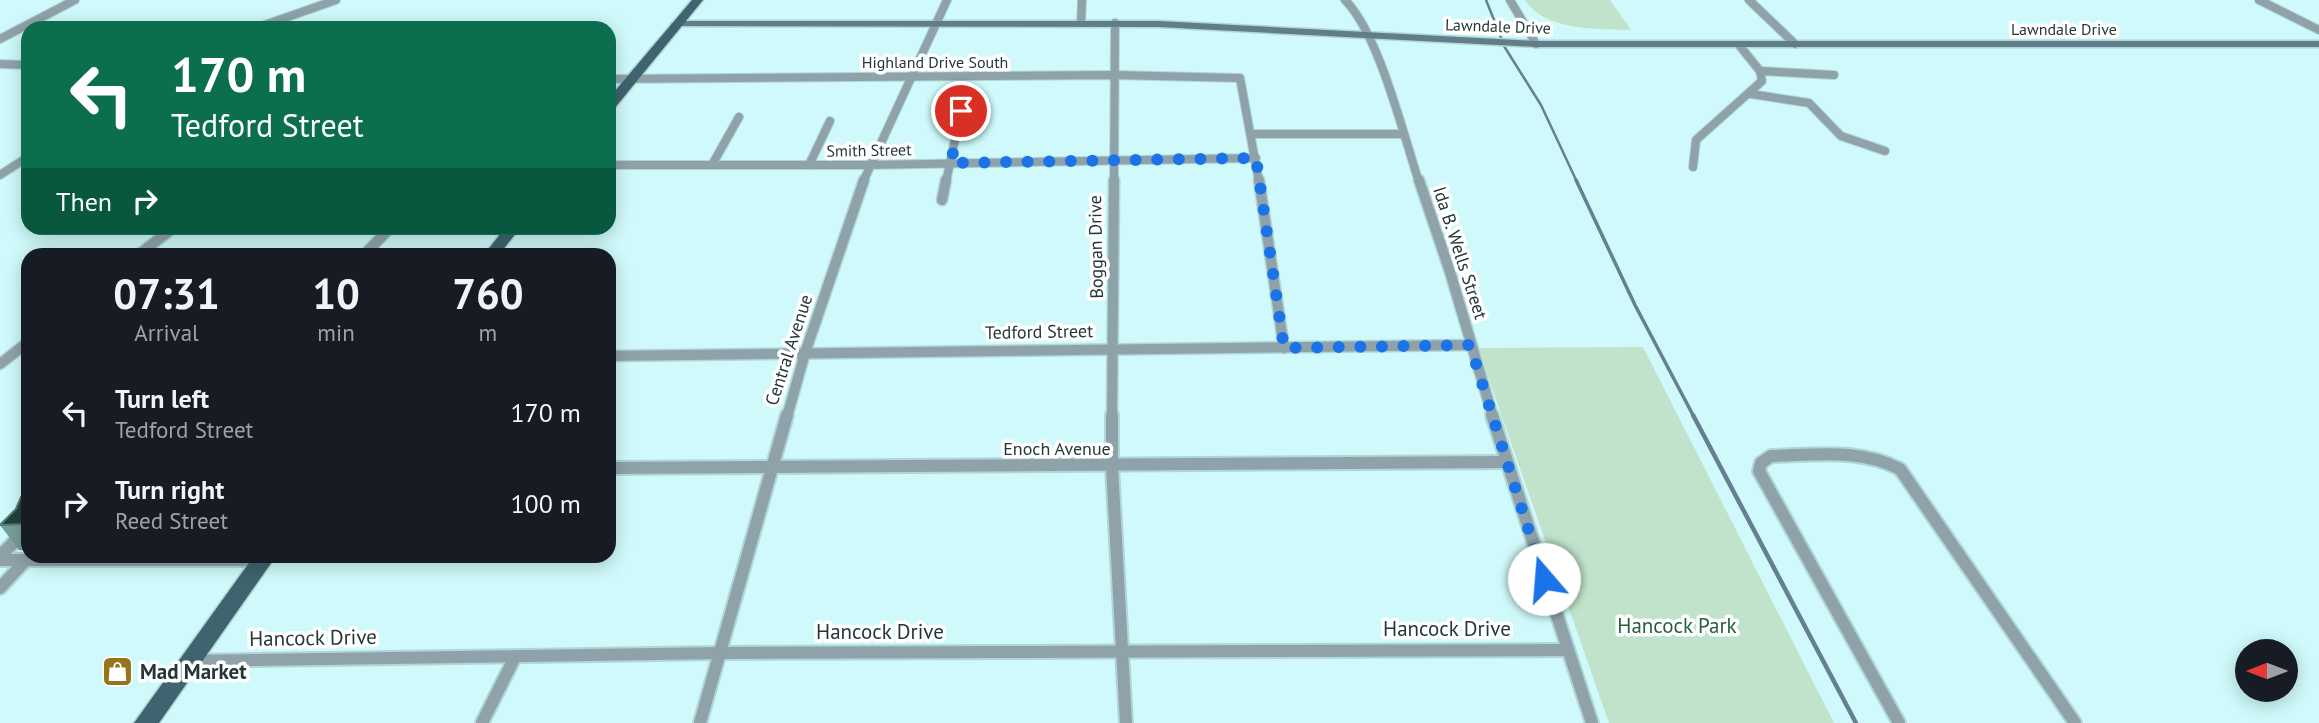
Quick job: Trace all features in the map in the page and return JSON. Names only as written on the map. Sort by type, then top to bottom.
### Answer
[{"type":"main road","points":[[616,97],[698,0]]},
{"type":"main road","points":[[146,723],[262,563]]},
{"type":"street","points":[[35,21],[75,0]]},
{"type":"street","points":[[277,21],[336,0]]},
{"type":"street","name":"Central Avenue","points":[[700,723],[805,353],[869,165],[947,0]]},
{"type":"street","points":[[1081,23],[1082,0]]},
{"type":"street","name":"Ida B. Wells Street","points":[[1345,0],[1356,11],[1370,37],[1450,272],[1506,463],[1592,723]]},
{"type":"street","points":[[1510,0],[1536,44]]},
{"type":"street","points":[[1749,0],[1794,44]]},
{"type":"street","points":[[2259,0],[2319,30]]},
{"type":"street","name":"Lawndale Drive","points":[[676,24],[1115,23],[1536,44],[2319,44]]},
{"type":"street","name":"Boggan Drive","points":[[1115,23],[1112,160],[1115,349],[1112,467],[1126,723]]},
{"type":"street","points":[[0,39],[21,28]]},
{"type":"street","points":[[1693,167],[1696,140],[1751,94],[1762,81],[1760,71],[1739,45]]},
{"type":"street","points":[[0,64],[21,65]]},
{"type":"street","points":[[1760,71],[1834,75]]},
{"type":"street","name":"Highland Drive South","points":[[616,79],[1219,75],[1240,78],[1251,134]]},
{"type":"street","points":[[1751,94],[1809,103],[1831,131],[1843,139],[1885,151]]},
{"type":"street","points":[[942,200],[961,111]]},
{"type":"street","points":[[712,165],[739,117]]},
{"type":"street","points":[[809,165],[830,121]]},
{"type":"street","points":[[1284,348],[1251,134],[1402,134]]},
{"type":"street","name":"Smith Street","points":[[616,165],[869,165],[1256,158]]},
{"type":"street","points":[[0,175],[21,162]]},
{"type":"street","points":[[147,248],[164,235]]},
{"type":"street","points":[[371,248],[383,235]]},
{"type":"street","name":"Tedford Street","points":[[616,356],[1470,345]]},
{"type":"street","points":[[0,364],[21,348]]},
{"type":"street","points":[[1899,723],[1759,471],[1761,463],[1771,456],[1868,456],[1886,460],[1900,469],[2075,723]]},
{"type":"street","name":"Enoch Avenue","points":[[616,468],[1506,463]]},
{"type":"street","points":[[0,558],[21,535]]},
{"type":"street","points":[[0,558],[21,559]]},
{"type":"street","points":[[0,588],[22,563]]},
{"type":"street","name":"Hancock Drive","points":[[192,661],[721,653],[1567,650]]},
{"type":"street","points":[[482,723],[515,657]]},
{"type":"green space","points":[[1525,0],[1610,0],[1631,30],[1588,28],[1558,23],[1545,18]]},
{"type":"green space","name":"Hancock Park","points":[[1643,347],[1834,723],[1609,723],[1478,348]]},
{"type":"building","points":[[21,497],[21,524],[0,525],[16,509]]},
{"type":"waterway","points":[[1486,0],[1502,40]]},
{"type":"waterway","points":[[1504,46],[1541,105],[1577,182]]},
{"type":"waterway","points":[[1576,180],[1635,305],[1694,417]]},
{"type":"waterway","points":[[1693,415],[1856,723]]},
{"type":"place","name":"Mad Market","points":[[117,672]]},
{"type":"route","points":[[961,111],[951,163],[1256,158],[1284,348],[1470,345],[1544,579]]}]
